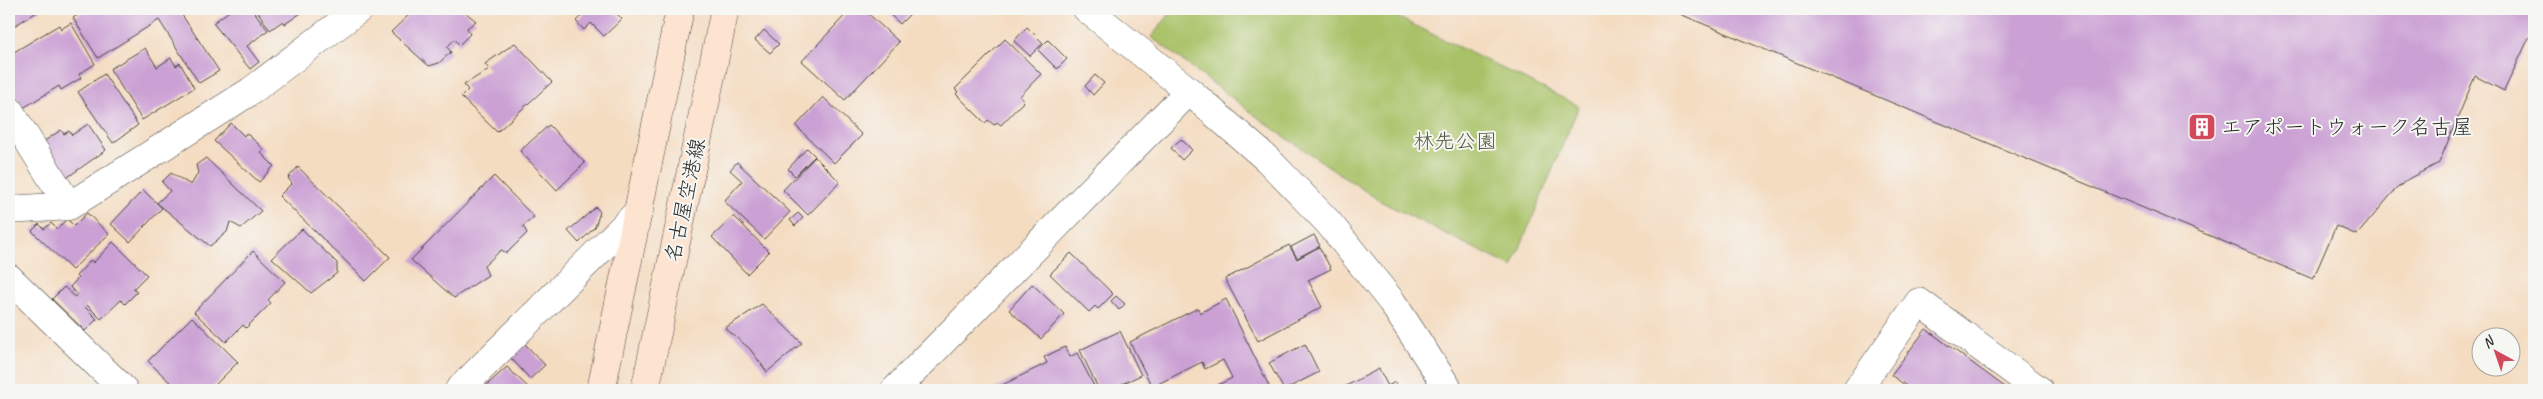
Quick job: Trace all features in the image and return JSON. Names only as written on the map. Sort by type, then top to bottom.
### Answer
[{"type":"main road","name":"名古屋空港線","points":[[601,390],[680,9]]},
{"type":"main road","name":"名古屋空港線","points":[[645,390],[725,9]]},
{"type":"street","points":[[9,210],[69,206],[251,91],[360,9]]},
{"type":"street","points":[[1087,9],[1189,91],[1267,159],[1328,222],[1392,302],[1449,390]]},
{"type":"street","points":[[895,390],[1189,91]]},
{"type":"street","points":[[9,110],[69,206]]},
{"type":"street","points":[[460,390],[638,211]]},
{"type":"street","points":[[9,278],[124,390]]},
{"type":"street","points":[[1857,390],[1919,302],[2039,390]]},
{"type":"green space","name":"林先公園","points":[[1174,9],[1381,9],[1579,106],[1512,267],[1380,201],[1272,128],[1151,37]]},
{"type":"building","points":[[9,9],[42,9],[9,29]]},
{"type":"building","points":[[87,9],[178,9],[219,71],[199,83],[159,20],[98,58],[73,18]]},
{"type":"building","points":[[232,9],[252,9],[268,30],[247,46],[259,62],[250,69],[213,23]]},
{"type":"building","points":[[256,9],[307,9],[285,24],[283,21],[270,30]]},
{"type":"building","points":[[415,9],[461,9],[476,21],[467,28],[470,34],[459,45],[455,39],[447,47],[451,52],[439,63],[429,66],[391,32]]},
{"type":"building","points":[[588,9],[599,9],[602,12],[605,9],[612,9],[622,19],[604,36],[591,23],[584,30],[576,21]]},
{"type":"building","points":[[851,9],[863,9],[899,42],[845,100],[802,61]]},
{"type":"building","points":[[884,9],[905,9],[910,14],[900,24]]},
{"type":"building","name":"エアポートウォーク名古屋","points":[[1668,9],[2534,9],[2534,27],[2504,91],[2475,76],[2439,163],[2408,179],[2395,190],[2357,235],[2336,226],[2313,279]]},
{"type":"building","points":[[71,23],[95,64],[79,74],[81,78],[61,90],[59,86],[23,108],[9,85],[9,55],[59,25],[61,29]]},
{"type":"building","points":[[1027,27],[1043,43],[1030,56],[1014,41]]},
{"type":"building","points":[[764,30],[779,44],[770,53],[755,40]]},
{"type":"building","points":[[1005,39],[1041,74],[1020,96],[1024,101],[1001,125],[997,122],[994,125],[988,120],[985,123],[956,94],[958,92],[955,89]]},
{"type":"building","points":[[1048,40],[1067,59],[1057,69],[1038,50]]},
{"type":"building","points":[[515,43],[552,82],[497,132],[461,97],[468,90],[464,85],[489,69],[485,64]]},
{"type":"building","points":[[145,48],[157,67],[171,58],[176,66],[180,63],[194,88],[142,120],[110,69]]},
{"type":"building","points":[[104,74],[138,125],[113,143],[78,92]]},
{"type":"building","points":[[1095,75],[1104,83],[1093,95],[1085,86]]},
{"type":"building","points":[[823,97],[862,135],[834,163],[796,126]]},
{"type":"building","points":[[231,123],[244,136],[246,133],[264,149],[261,153],[274,166],[259,182],[214,141]]},
{"type":"building","points":[[88,124],[106,150],[65,179],[40,144],[61,130],[64,134],[69,131],[72,135]]},
{"type":"building","points":[[549,125],[585,163],[557,190],[520,151]]},
{"type":"building","points":[[1181,139],[1192,150],[1182,160],[1171,148]]},
{"type":"building","points":[[807,148],[815,156],[795,176],[788,169]]},
{"type":"building","points":[[815,157],[840,182],[808,215],[783,190]]},
{"type":"building","points":[[206,158],[261,211],[241,228],[230,222],[227,232],[210,246],[157,203],[170,191],[162,182],[171,173],[191,185],[198,173],[196,165]]},
{"type":"building","points":[[737,162],[790,212],[764,239],[724,201],[742,181],[730,170]]},
{"type":"building","points":[[298,167],[390,257],[366,281],[279,196],[292,183],[288,178]]},
{"type":"building","points":[[494,176],[534,217],[523,226],[527,233],[507,253],[501,250],[484,266],[488,275],[454,298],[411,260]]},
{"type":"building","points":[[143,190],[162,208],[130,242],[111,224]]},
{"type":"building","points":[[596,207],[600,212],[595,227],[579,243],[568,231]]},
{"type":"building","points":[[87,213],[109,234],[72,270],[32,231],[39,224],[44,229],[51,223],[57,229],[67,219],[74,226]]},
{"type":"building","points":[[798,213],[803,218],[795,226],[790,220]]},
{"type":"building","points":[[734,216],[769,252],[747,274],[712,237]]},
{"type":"building","points":[[302,229],[337,263],[337,273],[311,293],[272,258]]},
{"type":"building","points":[[1314,235],[1320,246],[1297,258],[1291,247]]},
{"type":"building","points":[[113,242],[147,275],[133,289],[137,292],[125,304],[121,300],[101,319],[87,305],[85,307],[97,319],[85,331],[52,299],[64,287],[75,297],[77,295],[70,287],[78,278],[76,276],[91,260],[93,263]]},
{"type":"building","points":[[1289,245],[1297,259],[1319,247],[1331,269],[1308,280],[1322,307],[1258,341],[1225,279]]},
{"type":"building","points":[[253,251],[285,282],[268,300],[271,303],[246,328],[243,325],[226,342],[194,312]]},
{"type":"building","points":[[1071,253],[1113,294],[1098,309],[1095,306],[1089,312],[1050,274]]},
{"type":"building","points":[[1032,284],[1064,314],[1041,339],[1009,310]]},
{"type":"building","points":[[1116,296],[1125,304],[1119,310],[1111,301]]},
{"type":"building","points":[[1226,299],[1271,390],[1220,390],[1218,385],[1232,378],[1223,360],[1205,369],[1202,362],[1152,387],[1130,342],[1198,308],[1200,313]]},
{"type":"building","points":[[762,304],[802,343],[767,372],[750,349],[725,328]]},
{"type":"building","points":[[192,317],[238,362],[210,390],[178,390],[148,361]]},
{"type":"building","points":[[1926,329],[2009,390],[1912,390],[1891,375]]},
{"type":"building","points":[[1120,331],[1141,375],[1109,390],[1099,390],[1080,350]]},
{"type":"building","points":[[525,344],[545,365],[530,379],[511,358]]},
{"type":"building","points":[[1305,344],[1319,372],[1284,390],[1269,363]]},
{"type":"building","points":[[1065,347],[1070,357],[1077,353],[1096,390],[992,390],[1047,363],[1044,357]]},
{"type":"building","points":[[507,367],[531,390],[481,390]]},
{"type":"building","points":[[1379,369],[1388,386],[1395,382],[1399,390],[1338,390]]},
{"type":"place","name":"エアポートウォーク名古屋","points":[[2202,127]]}]
